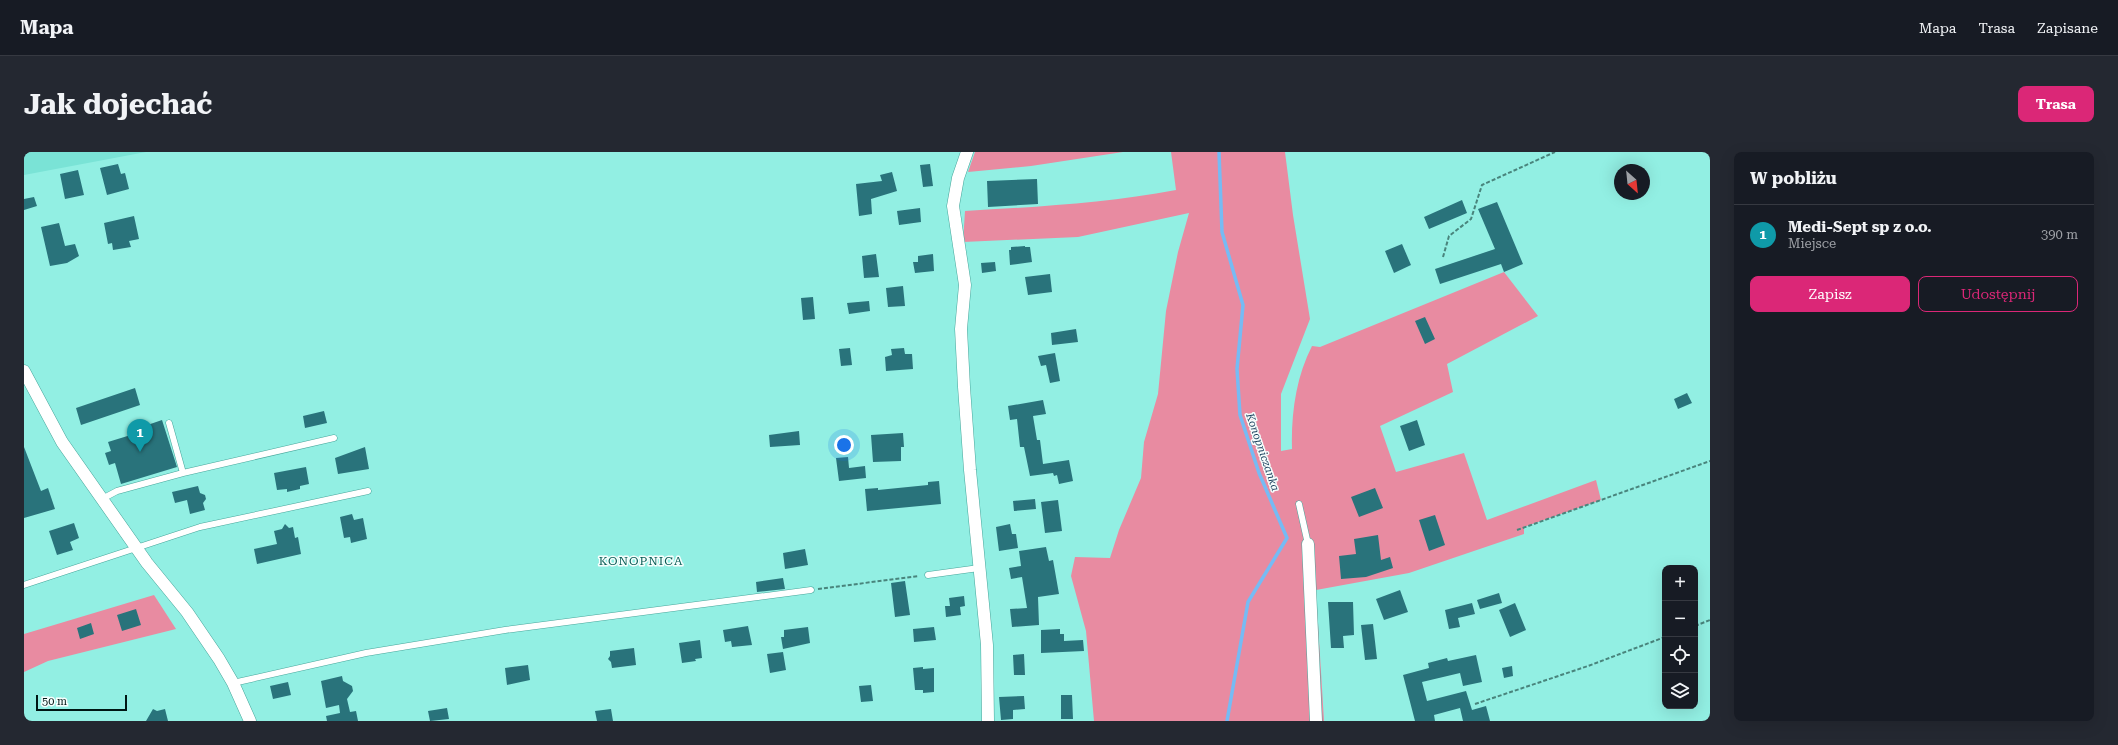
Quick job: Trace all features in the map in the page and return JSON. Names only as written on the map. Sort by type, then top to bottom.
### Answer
[{"type":"street","points":[[967,152],[958,178],[954,206],[965,285],[961,329],[964,387],[987,645],[988,721]]},
{"type":"street","points":[[24,371],[62,442],[136,547],[187,612],[219,658],[233,683],[250,721]]},
{"type":"street","points":[[1308,544],[1316,721]]},
{"type":"lane","points":[[169,423],[183,473]]},
{"type":"lane","points":[[102,499],[117,491],[183,473],[334,438]]},
{"type":"lane","points":[[24,585],[200,527],[368,491]]},
{"type":"lane","points":[[1299,504],[1308,544]]},
{"type":"lane","points":[[928,575],[979,568]]},
{"type":"lane","points":[[233,683],[366,653],[497,631],[811,590]]},
{"type":"path","points":[[1443,257],[1449,236],[1471,219],[1482,185],[1554,152]]},
{"type":"path","points":[[1517,530],[1710,461]]},
{"type":"path","points":[[811,590],[928,575]]},
{"type":"path","points":[[1698,625],[1710,620]]},
{"type":"path","points":[[1475,704],[1588,666],[1662,638]]},
{"type":"shaded area","points":[[24,152],[146,152],[24,175]]},
{"type":"shaded area","points":[[975,152],[1123,152],[1031,166],[968,172]]},
{"type":"shaded area","points":[[1171,152],[1285,152],[1293,215],[1310,319],[1281,394],[1281,451],[1292,449],[1292,422],[1298,383],[1312,346],[1320,347],[1504,272],[1538,316],[1447,364],[1453,392],[1380,426],[1396,472],[1464,453],[1487,520],[1596,480],[1601,500],[1524,527],[1524,534],[1409,573],[1316,590],[1324,721],[1094,721],[1086,631],[1071,576],[1075,557],[1110,558],[1119,530],[1141,478],[1144,442],[1158,394],[1166,311],[1178,252],[1189,213],[1078,237],[963,242],[965,211],[1097,201],[1176,190]]},
{"type":"shaded area","points":[[154,595],[176,629],[48,661],[24,672],[24,634]]},
{"type":"building","points":[[118,164],[121,174],[125,173],[129,189],[107,195],[100,168]]},
{"type":"building","points":[[930,164],[933,186],[923,187],[920,165]]},
{"type":"building","points":[[78,170],[84,195],[65,199],[60,174]]},
{"type":"building","points":[[892,172],[897,191],[871,199],[872,214],[859,216],[856,184],[882,181],[880,175]]},
{"type":"building","points":[[1037,179],[1038,204],[988,207],[987,181]]},
{"type":"building","points":[[34,197],[37,206],[24,210],[24,199]]},
{"type":"building","points":[[1462,200],[1467,213],[1429,229],[1424,217]]},
{"type":"building","points":[[1497,202],[1523,264],[1504,272],[1501,264],[1440,284],[1435,269],[1495,249],[1478,209]]},
{"type":"building","points":[[920,208],[921,222],[899,225],[897,211]]},
{"type":"building","points":[[134,216],[139,239],[129,241],[131,247],[113,250],[112,243],[108,244],[104,223]]},
{"type":"building","points":[[59,223],[65,246],[75,244],[79,256],[67,263],[50,266],[41,227]]},
{"type":"building","points":[[1402,244],[1411,265],[1394,273],[1385,251]]},
{"type":"building","points":[[1011,247],[1030,247],[1032,262],[1010,265],[1009,250],[1011,250]]},
{"type":"building","points":[[876,254],[879,277],[864,278],[862,256]]},
{"type":"building","points":[[933,254],[934,271],[915,273],[913,262],[918,262],[918,256]]},
{"type":"building","points":[[995,262],[996,271],[982,273],[981,263]]},
{"type":"building","points":[[1050,274],[1052,292],[1028,295],[1025,277]]},
{"type":"building","points":[[903,286],[905,306],[888,307],[886,288]]},
{"type":"building","points":[[813,297],[815,319],[803,320],[801,298]]},
{"type":"building","points":[[869,301],[870,311],[849,314],[847,303]]},
{"type":"building","points":[[1425,317],[1435,339],[1425,344],[1415,321]]},
{"type":"building","points":[[1076,329],[1078,342],[1052,345],[1051,333]]},
{"type":"building","points":[[850,348],[852,365],[841,366],[839,349]]},
{"type":"building","points":[[904,348],[905,354],[912,354],[913,369],[886,371],[885,357],[892,355],[891,349]]},
{"type":"building","points":[[1055,353],[1060,381],[1050,383],[1046,365],[1041,366],[1038,356]]},
{"type":"building","points":[[135,388],[140,405],[81,425],[76,408]]},
{"type":"building","points":[[1687,393],[1692,403],[1678,409],[1674,399]]},
{"type":"building","points":[[1043,400],[1046,414],[1033,416],[1037,440],[1040,440],[1043,464],[1069,460],[1073,481],[1059,484],[1057,475],[1054,476],[1053,473],[1030,476],[1024,447],[1020,447],[1017,419],[1010,420],[1008,406]]},
{"type":"building","points":[[324,411],[327,423],[305,428],[303,416]]},
{"type":"building","points":[[162,420],[177,467],[121,484],[115,463],[109,465],[105,453],[111,451],[108,442],[134,434],[133,430]]},
{"type":"building","points":[[1417,420],[1425,445],[1409,451],[1400,426]]},
{"type":"building","points":[[799,431],[800,445],[770,447],[769,435]]},
{"type":"building","points":[[903,433],[904,447],[901,447],[901,461],[873,462],[871,435]]},
{"type":"building","points":[[24,447],[41,491],[48,488],[55,509],[24,518]]},
{"type":"building","points":[[365,447],[369,469],[338,474],[335,458]]},
{"type":"building","points":[[848,457],[849,468],[865,466],[866,478],[839,481],[836,458]]},
{"type":"building","points":[[306,467],[309,484],[300,486],[300,489],[287,492],[287,489],[277,490],[274,473]]},
{"type":"building","points":[[939,481],[941,504],[867,511],[865,489],[878,488],[878,490],[928,485],[928,482]]},
{"type":"building","points":[[198,486],[200,493],[205,495],[206,499],[203,503],[205,510],[190,514],[187,500],[175,503],[172,492]]},
{"type":"building","points":[[1375,488],[1383,508],[1359,517],[1351,497]]},
{"type":"building","points":[[1035,499],[1036,509],[1014,511],[1013,501]]},
{"type":"building","points":[[1058,500],[1062,531],[1045,533],[1041,502]]},
{"type":"building","points":[[352,514],[354,520],[363,518],[367,539],[351,543],[350,537],[344,538],[340,517]]},
{"type":"building","points":[[1435,515],[1445,545],[1429,551],[1419,520]]},
{"type":"building","points":[[74,523],[79,538],[70,542],[73,550],[57,555],[49,531]]},
{"type":"building","points":[[285,524],[289,528],[293,527],[295,538],[298,537],[301,554],[257,564],[254,549],[277,544],[274,531],[282,529]]},
{"type":"building","points":[[1010,524],[1012,534],[1016,534],[1018,548],[999,551],[996,527]]},
{"type":"building","points":[[1378,535],[1381,560],[1390,557],[1393,568],[1366,577],[1341,579],[1339,556],[1356,554],[1354,539]]},
{"type":"building","points":[[1046,547],[1049,561],[1053,560],[1059,594],[1038,597],[1039,625],[1012,627],[1010,609],[1027,608],[1022,577],[1011,579],[1009,568],[1021,566],[1019,551]]},
{"type":"building","points":[[805,549],[808,565],[785,569],[783,553]]},
{"type":"building","points":[[783,578],[785,589],[757,592],[756,582]]},
{"type":"building","points":[[905,581],[910,615],[895,617],[891,583]]},
{"type":"building","points":[[1400,590],[1408,612],[1384,620],[1376,599]]},
{"type":"building","points":[[1499,593],[1502,603],[1480,609],[1477,600]]},
{"type":"building","points":[[964,596],[965,606],[960,607],[961,615],[946,617],[945,606],[950,606],[949,598]]},
{"type":"building","points":[[1328,602],[1353,602],[1354,635],[1343,636],[1344,648],[1331,648]]},
{"type":"building","points":[[1472,603],[1475,614],[1458,618],[1460,627],[1449,629],[1445,610]]},
{"type":"building","points":[[1515,603],[1526,630],[1510,637],[1499,610]]},
{"type":"building","points":[[136,609],[141,625],[122,631],[117,615]]},
{"type":"building","points":[[91,623],[94,634],[80,639],[77,628]]},
{"type":"building","points":[[1373,624],[1377,659],[1365,660],[1361,625]]},
{"type":"building","points":[[748,626],[752,645],[732,647],[731,641],[725,642],[723,630]]},
{"type":"building","points":[[808,627],[810,643],[783,649],[781,637],[784,637],[784,630]]},
{"type":"building","points":[[934,627],[936,640],[914,642],[913,629]]},
{"type":"building","points":[[1060,629],[1060,634],[1064,634],[1064,641],[1083,640],[1084,651],[1041,653],[1041,630]]},
{"type":"building","points":[[700,640],[702,658],[695,659],[696,661],[682,663],[679,643]]},
{"type":"building","points":[[634,648],[636,665],[612,668],[611,662],[608,659],[610,656],[610,651]]},
{"type":"building","points":[[783,652],[786,670],[770,673],[767,654]]},
{"type":"building","points":[[1024,654],[1025,675],[1014,675],[1013,655]]},
{"type":"building","points":[[1476,655],[1482,682],[1463,686],[1460,673],[1422,682],[1427,701],[1466,691],[1472,710],[1486,706],[1490,721],[1463,721],[1460,708],[1434,715],[1435,721],[1415,721],[1403,675],[1429,668],[1428,663],[1447,658],[1448,661]]},
{"type":"building","points":[[528,665],[530,680],[507,685],[505,668]]},
{"type":"building","points":[[1512,666],[1513,676],[1504,678],[1502,668]]},
{"type":"building","points":[[923,667],[923,669],[934,668],[934,692],[923,693],[923,690],[915,690],[913,668]]},
{"type":"building","points":[[342,676],[343,681],[352,686],[353,691],[347,699],[350,712],[356,711],[358,721],[327,721],[326,716],[340,713],[339,705],[326,708],[321,681]]},
{"type":"building","points":[[288,682],[291,695],[273,699],[270,686]]},
{"type":"building","points":[[871,685],[873,701],[861,702],[859,686]]},
{"type":"building","points":[[1061,695],[1072,695],[1073,719],[1061,719]]},
{"type":"building","points":[[1024,696],[1025,709],[1013,710],[1013,719],[1001,720],[999,697]]},
{"type":"building","points":[[447,708],[449,719],[430,721],[428,711]]},
{"type":"building","points":[[153,709],[157,711],[165,709],[168,721],[146,721]]},
{"type":"building","points":[[611,709],[613,721],[597,721],[595,711]]},
{"type":"waterway","name":"Konopniczanka","points":[[1219,152],[1222,232],[1243,305],[1237,369],[1240,415],[1259,473],[1287,538],[1248,602],[1227,721]]},
{"type":"place","name":"Medi-Sept sp z o.o.","points":[[140,452]]},
{"type":"district","name":"KONOPNICA","points":[[641,561]]}]
